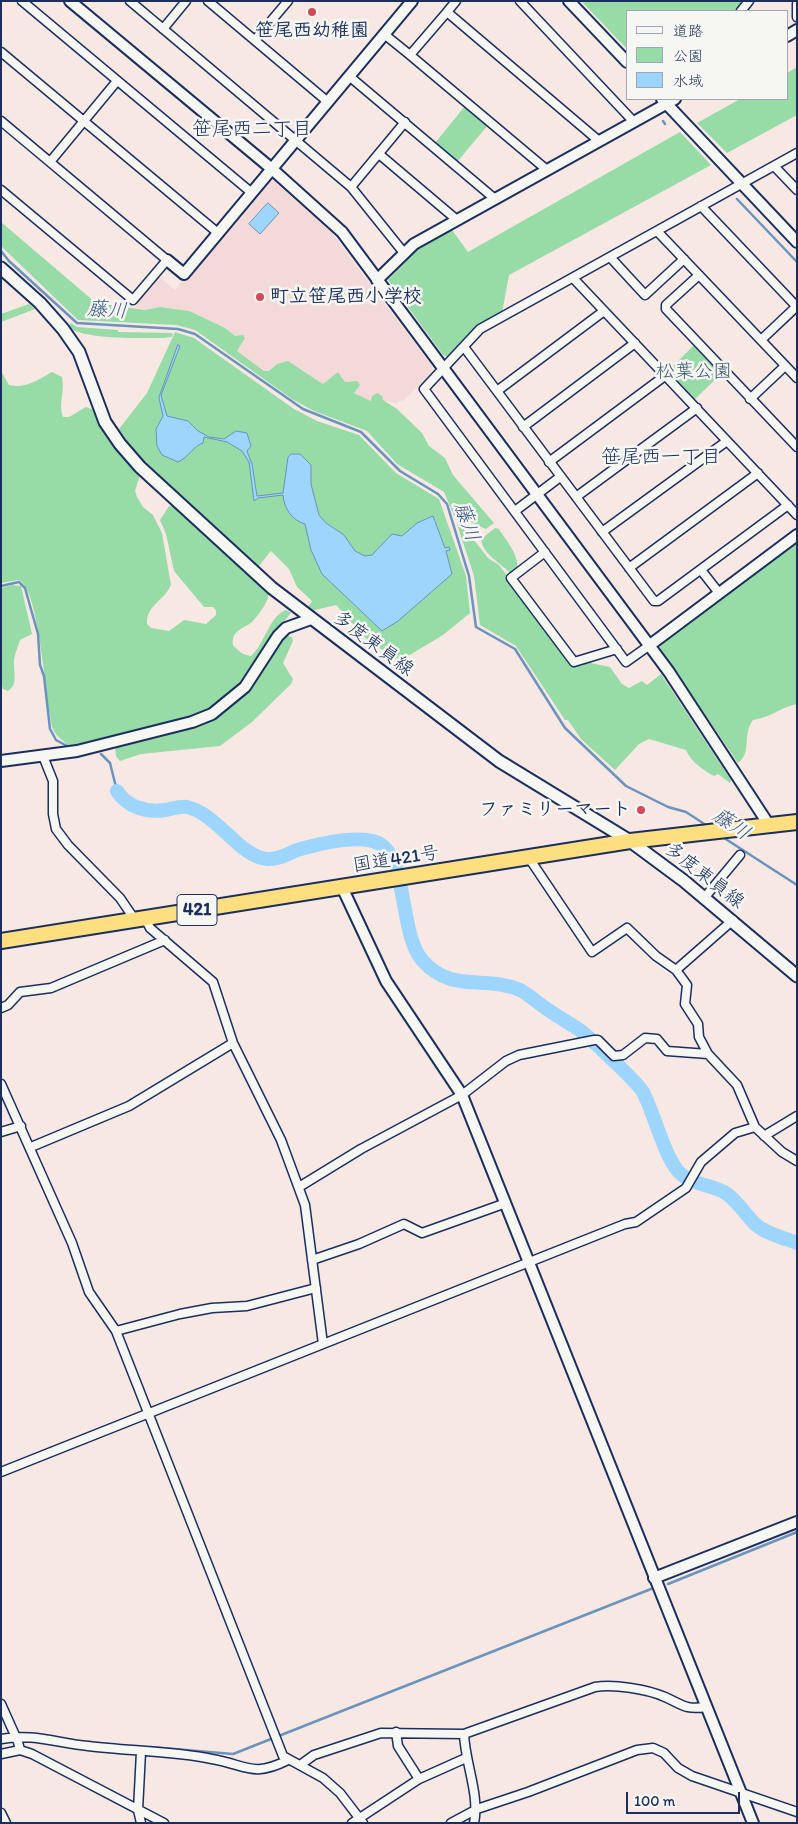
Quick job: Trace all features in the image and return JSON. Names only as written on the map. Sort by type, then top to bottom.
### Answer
[{"type":"highway","name":"国道421号","points":[[1,941],[630,841],[797,822]]},
{"type":"main road","name":"多度東員線","points":[[1,268],[40,303],[63,329],[79,352],[105,422],[140,467],[272,588],[498,761],[630,841],[705,897],[797,976]]},
{"type":"street","points":[[22,1],[252,193]]},
{"type":"street","points":[[70,1],[331,220],[650,646],[769,825]]},
{"type":"street","points":[[130,1],[351,187],[404,253]]},
{"type":"street","points":[[163,29],[186,1]]},
{"type":"street","points":[[208,1],[328,102]]},
{"type":"street","points":[[2,123],[184,274],[412,1]]},
{"type":"street","points":[[410,55],[456,1]]},
{"type":"street","points":[[520,1],[634,122]]},
{"type":"street","points":[[570,1],[626,61]]},
{"type":"street","points":[[254,40],[285,2]]},
{"type":"street","points":[[797,4],[797,17]]},
{"type":"street","points":[[447,12],[599,141]]},
{"type":"street","points":[[384,34],[547,170]]},
{"type":"street","points":[[1,52],[218,233]]},
{"type":"street","points":[[349,76],[495,199]]},
{"type":"street","points":[[50,162],[117,81]]},
{"type":"street","points":[[377,280],[414,244],[634,122],[667,100],[741,184],[797,242]]},
{"type":"street","points":[[351,187],[405,122]]},
{"type":"street","points":[[797,153],[480,329],[424,388],[628,662],[797,535]]},
{"type":"street","points":[[379,154],[457,220]]},
{"type":"street","points":[[774,166],[797,190]]},
{"type":"street","points":[[1,190],[133,300],[167,260]]},
{"type":"street","points":[[701,206],[796,307],[761,340]]},
{"type":"street","points":[[657,231],[797,378]]},
{"type":"street","points":[[610,257],[645,295],[684,259]]},
{"type":"street","points":[[699,275],[665,307],[797,448]]},
{"type":"street","points":[[573,278],[797,514]]},
{"type":"street","points":[[497,391],[604,311]]},
{"type":"street","points":[[523,427],[636,343]]},
{"type":"street","points":[[464,347],[560,477],[656,602],[788,505]]},
{"type":"street","points":[[750,399],[785,366]]},
{"type":"street","points":[[549,462],[666,375]]},
{"type":"street","points":[[576,497],[697,408]]},
{"type":"street","points":[[602,532],[727,440]]},
{"type":"street","points":[[629,568],[758,473]]},
{"type":"street","points":[[515,511],[560,477]]},
{"type":"street","points":[[545,552],[511,578],[574,662],[617,649]]},
{"type":"street","points":[[701,570],[719,593]]},
{"type":"street","points":[[1,761],[87,749],[192,722],[212,714],[245,687],[278,636],[286,628],[311,619]]},
{"type":"street","points":[[43,756],[52,781],[53,814],[56,829],[68,845],[140,919],[213,982],[233,1043],[281,1140],[305,1205],[323,1344]]},
{"type":"street","points":[[705,897],[740,855]]},
{"type":"street","points":[[529,858],[592,952],[627,928],[656,956],[676,970],[687,985],[685,1004],[698,1024],[699,1037],[708,1054],[737,1085],[755,1128],[797,1161]]},
{"type":"street","points":[[342,887],[386,981],[462,1095],[753,1823]]},
{"type":"street","points":[[676,970],[733,920]]},
{"type":"street","points":[[1,1008],[8,1005],[20,992],[51,988],[165,940]]},
{"type":"street","points":[[298,1187],[361,1149],[462,1095],[512,1058],[594,1040],[598,1040],[614,1056],[623,1055],[646,1038],[657,1038],[668,1051],[708,1054]]},
{"type":"street","points":[[30,1147],[129,1106],[233,1043]]},
{"type":"street","points":[[1,1084],[72,1244],[89,1292],[116,1331],[283,1756],[318,1774],[333,1786],[358,1821],[419,1779],[466,1758]]},
{"type":"street","points":[[764,1136],[797,1116]]},
{"type":"street","points":[[1,1132],[20,1126]]},
{"type":"street","points":[[1,1472],[530,1262],[636,1222],[682,1191],[701,1162],[735,1133],[755,1128]]},
{"type":"street","points":[[312,1260],[359,1244],[404,1224],[422,1233],[506,1202]]},
{"type":"street","points":[[116,1331],[180,1314],[227,1306],[247,1306],[316,1288]]},
{"type":"street","points":[[654,1578],[797,1522]]},
{"type":"street","points":[[300,1765],[314,1756],[371,1735],[396,1732],[464,1734],[595,1686],[611,1685],[664,1697],[677,1705],[694,1708],[706,1707]]},
{"type":"street","points":[[1,1704],[16,1736],[20,1750]]},
{"type":"street","points":[[396,1732],[398,1746],[419,1779]]},
{"type":"street","points":[[464,1734],[466,1758],[477,1809],[474,1823]]},
{"type":"street","points":[[1,1739],[16,1736],[32,1736],[78,1745],[213,1759],[246,1770],[268,1770],[288,1760]]},
{"type":"street","points":[[451,1823],[477,1809],[528,1792],[637,1750],[653,1748],[664,1753],[678,1768],[692,1776],[797,1812]]},
{"type":"street","points":[[1,1754],[20,1750],[32,1754],[164,1823]]},
{"type":"street","points":[[141,1752],[138,1810],[141,1823]]},
{"type":"street","points":[[1,1813],[6,1823]]},
{"type":"shaded area","name":"町立笹尾西小学校","points":[[267,179],[274,181],[331,232],[432,366],[433,372],[404,400],[395,403],[382,400],[371,401],[353,393],[360,385],[357,381],[344,382],[342,376],[330,378],[323,384],[300,368],[277,364],[269,372],[264,371],[237,351],[245,338],[235,336],[189,311],[160,307],[145,310],[135,307],[133,304],[158,276],[175,290]]},
{"type":"green space","points":[[581,1],[744,1],[737,10],[626,10],[626,48]]},
{"type":"green space","points":[[797,67],[797,115],[727,153],[697,123],[738,100],[788,100],[788,72]]},
{"type":"green space","points":[[465,106],[488,125],[457,162],[435,143]]},
{"type":"green space","points":[[680,132],[711,165],[509,275],[502,313],[478,327],[448,357],[443,355],[388,280],[420,247],[452,230],[468,252]]},
{"type":"green space","points":[[1,222],[96,303],[145,310],[160,307],[189,311],[225,328],[235,336],[243,335],[245,338],[237,351],[264,371],[269,371],[277,364],[288,361],[323,384],[338,372],[345,382],[357,381],[360,385],[354,393],[371,401],[372,396],[377,393],[382,396],[383,400],[397,409],[422,433],[429,446],[445,458],[453,475],[494,523],[486,529],[464,519],[456,520],[444,492],[397,464],[367,431],[314,411],[292,399],[195,330],[176,325],[78,320],[3,248],[1,245]]},
{"type":"green space","points":[[29,304],[35,309],[1,322],[1,314]]},
{"type":"green space","points":[[71,323],[77,327],[118,330],[118,332],[172,333],[173,335],[164,338],[98,336],[75,331],[69,326]]},
{"type":"green space","points":[[175,332],[194,338],[294,409],[317,421],[359,435],[396,473],[439,499],[466,576],[470,613],[443,635],[398,662],[389,653],[371,644],[336,605],[311,611],[308,607],[312,601],[297,587],[289,569],[271,551],[258,567],[140,460],[119,429],[147,393]]},
{"type":"green space","name":"松葉公園","points":[[694,345],[722,373],[694,400],[667,372]]},
{"type":"green space","points":[[1,371],[9,385],[15,386],[31,383],[52,372],[62,377],[61,407],[63,417],[69,417],[86,407],[94,410],[105,435],[140,475],[135,491],[143,507],[153,515],[162,533],[171,585],[149,612],[147,624],[151,628],[169,631],[184,620],[206,624],[216,615],[216,610],[213,607],[204,607],[174,571],[166,534],[160,520],[169,506],[173,506],[268,591],[266,603],[257,616],[252,622],[238,630],[234,636],[233,645],[239,651],[251,656],[260,645],[275,618],[286,610],[291,613],[277,630],[238,689],[214,708],[182,721],[69,749],[66,743],[54,732],[32,603],[26,588],[19,580],[1,583]]},
{"type":"green space","points":[[457,524],[463,526],[488,558],[499,565],[572,666],[586,662],[610,667],[622,684],[629,688],[642,681],[647,685],[661,674],[731,780],[730,783],[718,774],[714,776],[694,762],[686,750],[649,739],[639,744],[615,770],[581,739],[568,720],[565,720],[516,646],[480,625],[474,576]]},
{"type":"green space","points":[[495,528],[499,529],[516,559],[517,569],[511,574],[482,545],[481,539]]},
{"type":"green space","points":[[797,541],[797,704],[766,717],[753,720],[748,731],[745,754],[738,763],[660,648],[662,640]]},
{"type":"green space","points":[[12,585],[21,586],[32,634],[20,640],[14,660],[14,681],[8,691],[3,689],[1,683],[1,588]]},
{"type":"green space","points":[[288,636],[292,637],[293,641],[283,663],[293,679],[291,684],[252,722],[220,746],[141,754],[120,761],[116,756],[115,747],[183,730],[216,717],[230,708],[254,684],[280,641]]},
{"type":"water","points":[[268,203],[279,213],[260,234],[249,224]]},
{"type":"water","points":[[178,345],[180,346],[161,395],[167,416],[188,421],[198,431],[209,437],[224,439],[236,431],[247,433],[251,446],[247,451],[252,464],[257,496],[283,493],[288,457],[291,454],[300,454],[311,465],[311,484],[319,515],[326,523],[344,535],[355,551],[365,556],[372,555],[392,534],[402,536],[417,523],[433,516],[445,548],[449,547],[450,550],[446,551],[452,574],[398,621],[382,631],[322,574],[311,550],[305,524],[296,520],[290,513],[285,505],[283,495],[258,498],[254,501],[249,462],[242,451],[227,442],[204,437],[203,443],[178,462],[162,455],[157,446],[156,429],[163,416],[159,398]]},
{"type":"waterway","points":[[737,199],[797,262]]},
{"type":"waterway","name":"藤川","points":[[1,251],[9,261],[77,323],[178,329],[195,334],[303,409],[361,432],[400,471],[438,494],[447,504],[469,576],[476,627],[515,649],[565,728],[626,786],[668,807],[686,812],[709,827]]},
{"type":"waterway","points":[[1,586],[19,582],[25,588],[38,634],[40,665],[44,676],[50,729],[56,740],[67,746]]},
{"type":"waterway","points":[[101,754],[110,763],[117,791]]},
{"type":"waterway","points":[[117,791],[126,801],[145,810],[158,811],[187,807],[198,811],[247,851],[267,859],[279,858],[297,850],[338,841],[360,839],[378,843],[388,851],[394,863],[410,932],[415,948],[422,960],[433,970],[445,977],[469,982],[507,986],[520,990],[581,1031],[604,1051],[643,1092],[668,1155],[683,1176],[727,1194],[755,1224],[775,1235],[797,1243]]},
{"type":"waterway","name":"藤川","points":[[721,836],[797,885]]},
{"type":"waterway","points":[[668,1584],[797,1532]]},
{"type":"waterway","points":[[150,1747],[233,1754],[651,1589]]},
{"type":"place","name":"笹尾西幼稚園","points":[[312,12]]},
{"type":"place","name":"町立笹尾西小学校","points":[[260,297]]},
{"type":"place","name":"ファミリーマート","points":[[641,810]]},
{"type":"district","name":"笹尾西二丁目","points":[[252,130]]},
{"type":"district","name":"笹尾西一丁目","points":[[661,458]]}]
